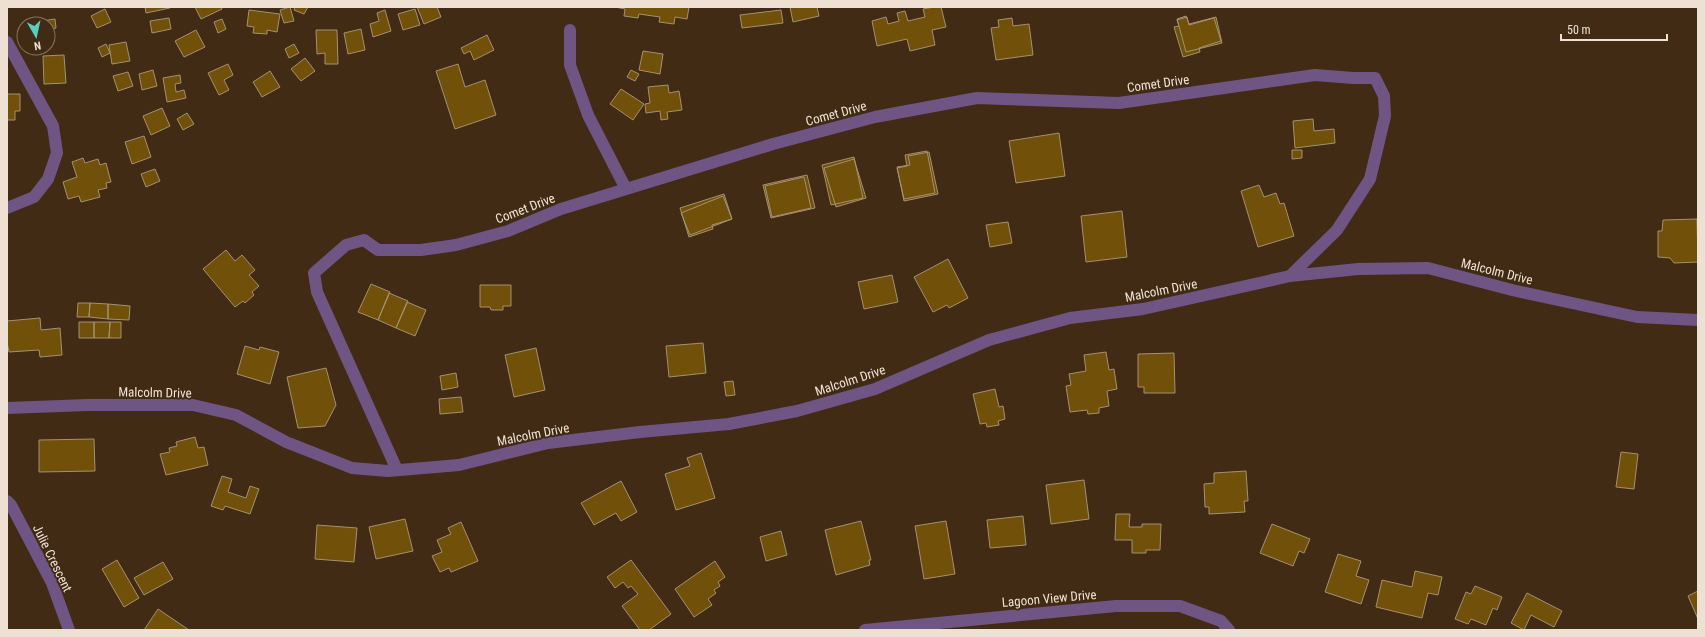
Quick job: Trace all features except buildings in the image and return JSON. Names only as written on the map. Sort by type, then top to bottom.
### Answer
[{"type":"street","points":[[570,30],[570,65],[588,115],[626,189]]},
{"type":"street","points":[[7,42],[53,126],[56,153],[48,179],[34,197],[7,208]]},
{"type":"street","name":"Comet Drive","points":[[397,470],[317,292],[314,273],[346,245],[364,240],[378,250],[421,250],[456,245],[508,230],[561,209],[626,189],[773,144],[874,117],[977,98],[1119,103],[1315,75],[1376,78],[1384,96],[1385,116],[1370,178],[1337,230],[1290,276]]},
{"type":"street","name":"Malcolm Drive","points":[[7,408],[88,405],[193,406],[236,416],[286,442],[352,468],[388,472],[459,464],[548,443],[640,432],[729,424],[797,411],[875,390],[989,340],[1070,318],[1143,309],[1290,276],[1358,269],[1428,268],[1512,290],[1637,317],[1698,320]]},
{"type":"street","name":"Julie Crescent","points":[[7,502],[11,505],[52,583],[69,630]]},
{"type":"street","name":"Lagoon View Drive","points":[[865,630],[1116,606],[1180,606],[1221,621],[1230,630]]}]
